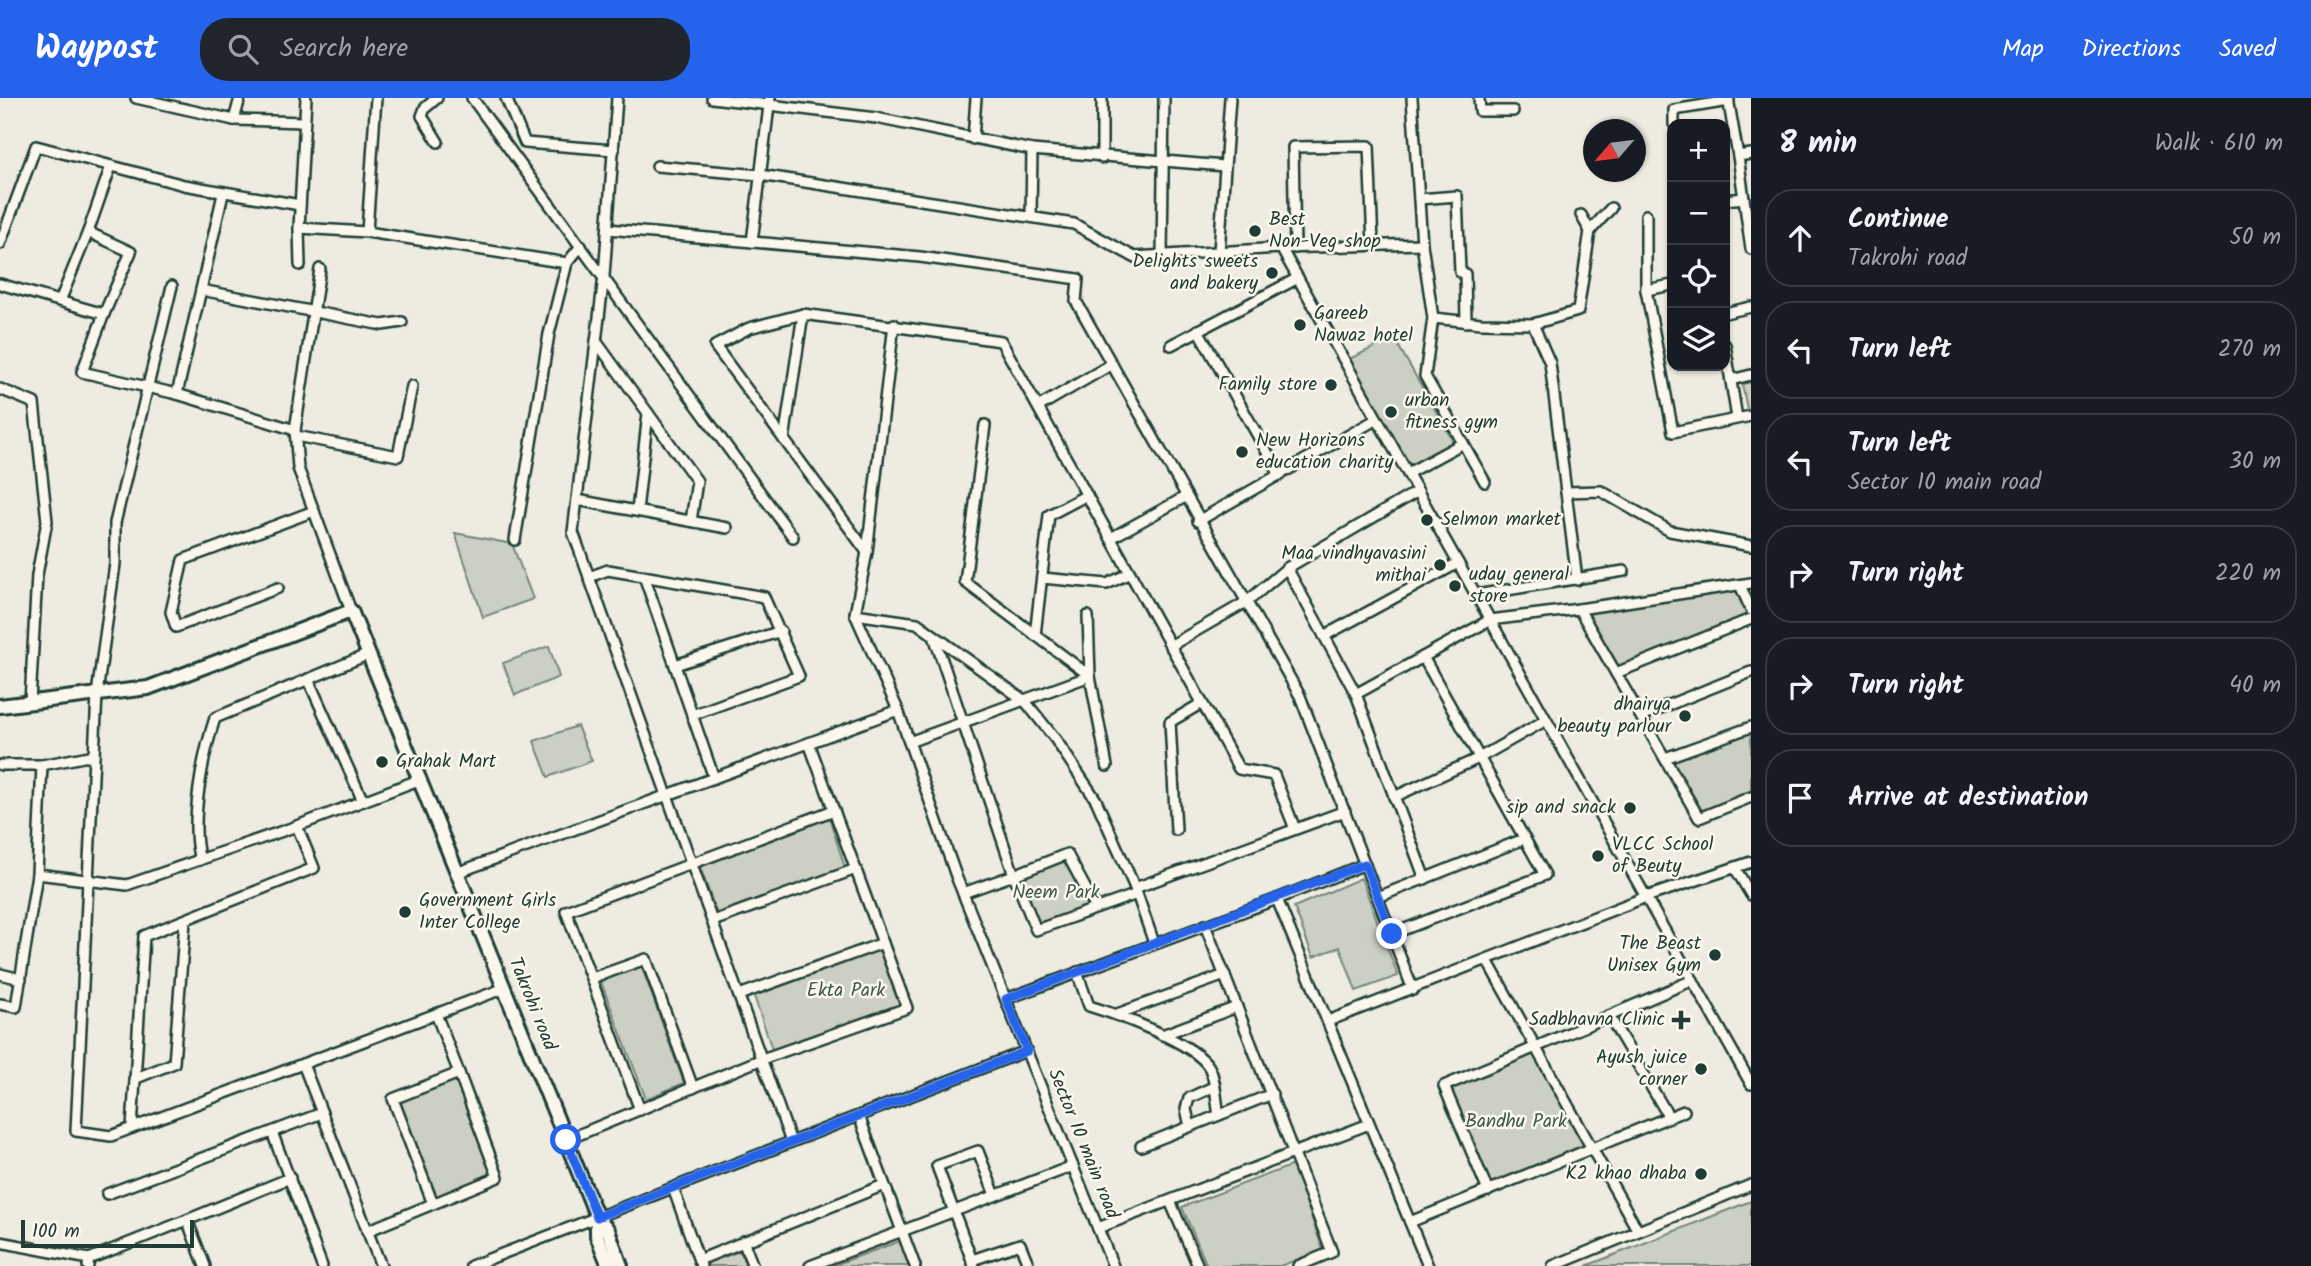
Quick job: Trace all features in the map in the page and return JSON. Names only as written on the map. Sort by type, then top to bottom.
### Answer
[{"type":"street","points":[[136,98],[234,120],[304,122]]},
{"type":"street","points":[[234,120],[240,98]]},
{"type":"street","points":[[300,265],[299,228],[306,98]]},
{"type":"street","points":[[367,232],[376,98]]},
{"type":"street","points":[[437,98],[425,108],[422,116],[438,142]]},
{"type":"street","points":[[472,98],[793,537]]},
{"type":"street","points":[[506,98],[525,143],[614,150]]},
{"type":"street","points":[[617,98],[604,276],[573,532],[791,1142]]},
{"type":"street","points":[[712,98],[769,102],[876,118],[1032,150],[1102,158],[1224,166]]},
{"type":"street","points":[[973,139],[976,98]]},
{"type":"street","points":[[1102,98],[1102,158]]},
{"type":"street","points":[[1162,256],[1164,98]]},
{"type":"street","points":[[1219,252],[1230,98]]},
{"type":"street","points":[[1412,98],[1422,244],[1433,318],[1425,376],[1485,482]]},
{"type":"street","points":[[1479,98],[1480,111],[1513,110]]},
{"type":"street","points":[[1674,119],[1674,110],[1729,99],[1750,227],[1751,249]]},
{"type":"street","points":[[752,242],[769,102]]},
{"type":"street","points":[[0,244],[36,146],[223,194],[300,205]]},
{"type":"street","points":[[1295,248],[1293,147],[1369,146],[1373,245]]},
{"type":"street","points":[[1031,216],[1032,150]]},
{"type":"street","points":[[1738,156],[1751,154]]},
{"type":"street","points":[[60,301],[111,166]]},
{"type":"street","points":[[657,166],[760,175],[1074,223],[1134,257],[1281,248],[1422,244]]},
{"type":"street","points":[[177,394],[223,194]]},
{"type":"street","points":[[1419,199],[1457,196],[1460,272],[1465,274],[1466,322]]},
{"type":"street","points":[[1730,199],[1744,198]]},
{"type":"street","points":[[1433,318],[1533,324],[1578,312],[1590,231],[1611,208]]},
{"type":"street","points":[[1581,215],[1590,231]]},
{"type":"street","points":[[1646,215],[1646,290],[1674,432],[1751,416]]},
{"type":"street","points":[[299,228],[367,232],[567,263]]},
{"type":"street","points":[[608,229],[920,257],[1078,279],[1076,301],[1300,696],[1413,990]]},
{"type":"street","points":[[88,232],[131,252],[82,372],[177,394],[295,433],[398,456],[412,386]]},
{"type":"street","points":[[515,540],[549,334],[567,263],[581,246]]},
{"type":"street","points":[[1281,248],[1751,1084]]},
{"type":"street","points":[[0,706],[148,688],[351,611],[298,468],[295,433],[320,269]]},
{"type":"street","points":[[1171,345],[1298,278]]},
{"type":"street","points":[[0,284],[104,314]]},
{"type":"street","points":[[172,286],[145,388],[115,523],[115,564],[97,694],[76,1131],[111,1136],[505,988]]},
{"type":"street","points":[[1646,290],[1667,286]]},
{"type":"street","points":[[201,290],[382,325],[402,322]]},
{"type":"street","points":[[1730,312],[1751,307]]},
{"type":"street","points":[[785,440],[803,314]]},
{"type":"street","points":[[867,552],[715,346],[749,328],[803,314],[894,324],[1001,341],[1239,769],[1274,775],[1295,830]]},
{"type":"street","points":[[894,324],[867,552],[855,614],[917,623],[1025,701],[1056,740],[1096,800],[1136,891],[1154,943]]},
{"type":"street","points":[[1533,324],[1550,363],[1577,580]]},
{"type":"street","points":[[1198,330],[1280,475]]},
{"type":"street","points":[[596,341],[697,481],[691,521]]},
{"type":"street","points":[[1038,407],[1112,364]]},
{"type":"street","points":[[1729,371],[1737,418]]},
{"type":"street","points":[[1731,380],[1751,375]]},
{"type":"street","points":[[0,388],[34,403],[47,521],[37,575],[30,702]]},
{"type":"street","points":[[637,511],[648,413]]},
{"type":"street","points":[[1199,521],[1377,419]]},
{"type":"street","points":[[985,425],[965,582],[1090,676]]},
{"type":"street","points":[[1408,473],[1463,443]]},
{"type":"street","points":[[1170,646],[1248,601],[1287,568],[1418,491]]},
{"type":"street","points":[[1566,492],[1601,491],[1670,531],[1751,546]]},
{"type":"street","points":[[1035,635],[1049,515],[1087,495]]},
{"type":"street","points":[[1111,538],[1185,497]]},
{"type":"street","points":[[577,500],[727,528]]},
{"type":"street","points":[[278,589],[176,627],[171,611],[183,561],[314,511]]},
{"type":"street","points":[[1324,636],[1458,563]]},
{"type":"street","points":[[1287,568],[1356,694],[1425,878]]},
{"type":"street","points":[[589,576],[608,570],[764,597],[799,676],[692,715]]},
{"type":"street","points":[[1476,596],[1624,571]]},
{"type":"street","points":[[1042,578],[1107,584],[1130,573]]},
{"type":"street","points":[[645,576],[714,778]]},
{"type":"street","points":[[1356,694],[1490,620],[1751,583]]},
{"type":"street","points":[[1741,585],[1751,610]]},
{"type":"street","points":[[1579,609],[1699,818],[1751,797]]},
{"type":"street","name":"Takrohi road","points":[[351,611],[597,1217]]},
{"type":"street","name":"Sector 10 main road","points":[[855,614],[898,710],[963,893],[1113,1266]]},
{"type":"street","points":[[1088,616],[1090,676],[1107,766]]},
{"type":"street","points":[[1616,673],[1751,618]]},
{"type":"street","points":[[675,665],[781,631]]},
{"type":"street","points":[[935,638],[961,723],[1036,930],[1345,811]]},
{"type":"street","points":[[200,860],[194,841],[203,755],[215,718],[369,654]]},
{"type":"street","points":[[1392,934],[1545,875],[1423,657]]},
{"type":"street","points":[[1641,716],[1751,673]]},
{"type":"street","points":[[909,742],[1090,676]]},
{"type":"street","points":[[308,679],[363,801]]},
{"type":"street","points":[[1176,830],[1170,722],[1202,703]]},
{"type":"street","points":[[459,872],[898,710]]},
{"type":"street","points":[[1394,797],[1479,758],[1546,720]]},
{"type":"street","points":[[1665,758],[1751,727]]},
{"type":"street","points":[[566,1140],[762,1059],[907,1008],[809,743]]},
{"type":"street","points":[[1,765],[42,765],[94,755]]},
{"type":"street","points":[[0,1004],[16,1007],[37,874],[42,765]]},
{"type":"street","points":[[37,874],[88,883],[127,885],[297,826],[421,779]]},
{"type":"street","points":[[640,1110],[566,911],[834,810]]},
{"type":"street","points":[[132,1128],[144,936],[314,868],[297,826]]},
{"type":"street","points":[[1378,897],[1524,839]]},
{"type":"street","points":[[963,893],[1068,854],[1096,908]]},
{"type":"street","points":[[1328,1021],[1488,962],[1646,898],[1751,862]]},
{"type":"street","points":[[1006,999],[1365,864]]},
{"type":"street","points":[[1735,868],[1751,895]]},
{"type":"street","points":[[713,921],[856,869]]},
{"type":"street","points":[[1276,899],[1428,1266]]},
{"type":"street","points":[[134,1079],[174,1063],[185,920]]},
{"type":"street","points":[[1205,925],[1332,1252],[1298,1266]]},
{"type":"street","points":[[739,995],[883,943]]},
{"type":"street","points":[[592,978],[646,959],[693,1088]]},
{"type":"street","points":[[1488,962],[1638,1231]]},
{"type":"street","points":[[1077,972],[1089,1006],[1116,1014],[1162,1035],[1183,1046],[1209,1067],[1219,1115]]},
{"type":"street","points":[[0,974],[20,979]]},
{"type":"street","points":[[1116,1014],[1225,975]]},
{"type":"street","points":[[1488,1191],[1444,1086],[1693,980]]},
{"type":"street","points":[[1162,1035],[1237,1007]]},
{"type":"street","points":[[367,1231],[498,1177],[436,1014]]},
{"type":"street","points":[[1609,1016],[1669,1117]]},
{"type":"street","points":[[471,1266],[1027,1051]]},
{"type":"street","points":[[303,1064],[381,1266]]},
{"type":"street","points":[[433,1204],[393,1099],[459,1073]]},
{"type":"street","points":[[1190,1126],[1186,1109],[1189,1098],[1213,1087]]},
{"type":"street","points":[[1140,1146],[1272,1094]]},
{"type":"street","points":[[1410,1222],[1684,1111]]},
{"type":"street","points":[[107,1194],[322,1113]]},
{"type":"street","points":[[859,1116],[915,1266]]},
{"type":"street","points":[[1098,1228],[1296,1155],[1368,1124]]},
{"type":"street","points":[[272,1132],[323,1266]]},
{"type":"street","points":[[995,1195],[978,1151],[937,1166],[973,1263],[1020,1244],[1029,1266]]},
{"type":"street","points":[[810,1266],[1073,1166]]},
{"type":"street","points":[[0,1242],[88,1263],[289,1178]]},
{"type":"street","points":[[673,1188],[700,1263],[743,1241],[884,1185]]},
{"type":"street","points":[[1553,1266],[1751,1185]]},
{"type":"street","points":[[1170,1201],[1198,1266]]},
{"type":"street","points":[[597,1217],[597,1236],[609,1266]]},
{"type":"street","points":[[597,1217],[608,1230],[621,1266]]},
{"type":"street","points":[[187,1220],[205,1266]]},
{"type":"street","points":[[743,1241],[753,1266]]},
{"type":"green space","points":[[1394,338],[1454,443],[1409,466],[1347,360]]},
{"type":"green space","points":[[1751,382],[1751,414],[1748,414],[1742,384]]},
{"type":"green space","points":[[455,533],[512,544],[533,599],[483,617]]},
{"type":"green space","points":[[1741,586],[1749,615],[1619,667],[1587,612]]},
{"type":"green space","points":[[549,646],[559,677],[515,695],[503,663]]},
{"type":"green space","points":[[577,726],[592,761],[548,777],[534,741]]},
{"type":"green space","points":[[1751,728],[1751,791],[1702,811],[1673,760]]},
{"type":"green space","points":[[829,817],[845,868],[717,914],[700,867]]},
{"type":"green space","name":"Neem Park","points":[[1067,858],[1093,907],[1040,927],[1021,877]]},
{"type":"green space","points":[[1361,878],[1398,976],[1356,991],[1340,947],[1313,957],[1294,907]]},
{"type":"green space","name":"Ekta Park","points":[[880,942],[904,1006],[773,1052],[752,990]]},
{"type":"green space","points":[[641,965],[684,1083],[646,1099],[601,982]]},
{"type":"green space","name":"Bandhu Park","points":[[1534,1047],[1590,1149],[1488,1191],[1444,1086]]},
{"type":"green space","points":[[455,1080],[492,1175],[437,1197],[398,1102]]},
{"type":"green space","points":[[1293,1165],[1323,1250],[1280,1266],[1207,1266],[1182,1207]]},
{"type":"green space","points":[[1751,1201],[1751,1266],[1586,1266]]},
{"type":"green space","points":[[900,1241],[909,1266],[832,1266]]},
{"type":"green space","points":[[740,1251],[746,1266],[709,1266],[707,1263]]},
{"type":"place","name":"Best Non-Veg shop","points":[[1255,231]]},
{"type":"place","name":"Delights sweets and bakery","points":[[1272,273]]},
{"type":"place","name":"Gareeb Nawaz hotel","points":[[1300,325]]},
{"type":"place","name":"Family store","points":[[1331,385]]},
{"type":"place","name":"urban fitness gym","points":[[1391,412]]},
{"type":"place","name":"New Horizons education charity","points":[[1242,452]]},
{"type":"place","name":"Selmon market","points":[[1427,520]]},
{"type":"place","name":"Maa vindhyavasini mithai","points":[[1440,565]]},
{"type":"place","name":"uday general store","points":[[1455,586]]},
{"type":"place","name":"dhairya beauty parlour","points":[[1685,716]]},
{"type":"place","name":"Grahak Mart","points":[[382,762]]},
{"type":"place","name":"sip and snack","points":[[1630,808]]},
{"type":"place","name":"VLCC School of Beuty","points":[[1598,856]]},
{"type":"place","name":"Government Girls Inter College","points":[[405,912]]},
{"type":"place","name":"The Beast Unisex Gym","points":[[1715,955]]},
{"type":"place","name":"Sadbhavna Clinic","points":[[1681,1020]]},
{"type":"place","name":"Ayush juice corner","points":[[1701,1069]]},
{"type":"place","name":"K2 khao dhaba","points":[[1701,1174]]},
{"type":"route","points":[[566,1140],[597,1217],[1027,1051],[1006,999],[1365,864],[1392,934]]}]
